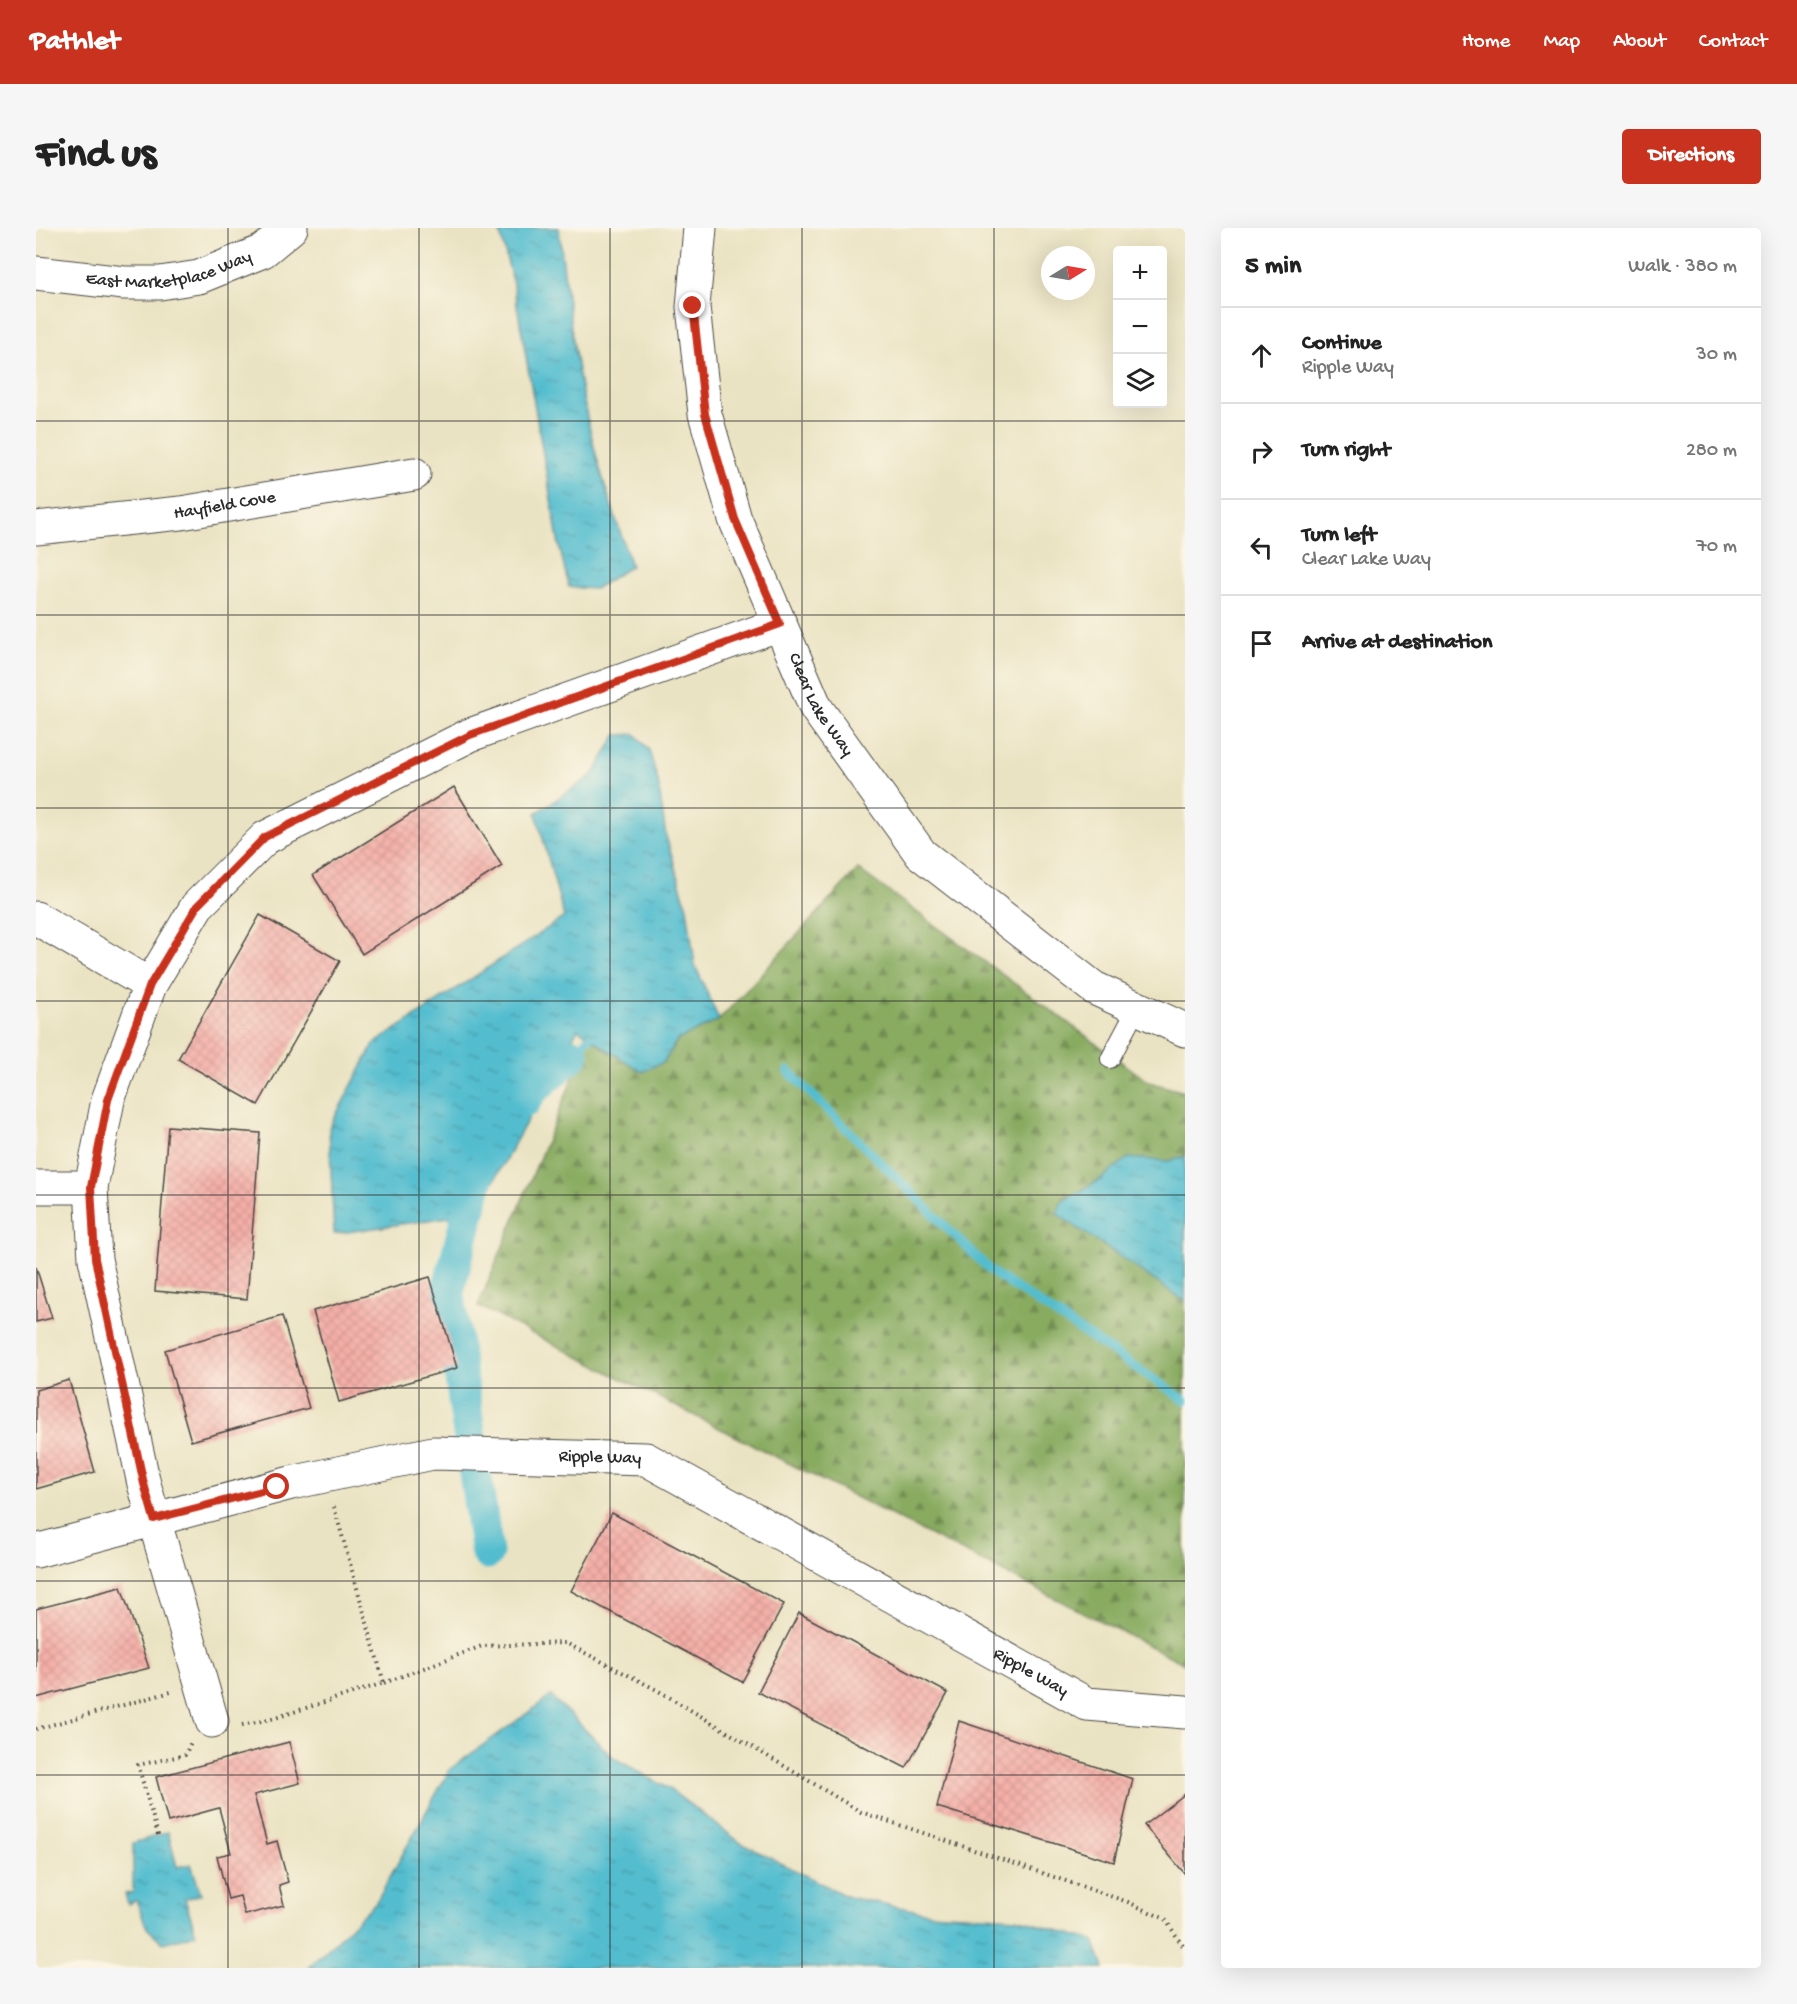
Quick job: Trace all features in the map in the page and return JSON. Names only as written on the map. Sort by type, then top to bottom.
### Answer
[{"type":"street","name":"East Marketplace Way","points":[[36,273],[124,284],[160,284],[199,277],[263,251],[291,228]]},
{"type":"street","name":"Clear Lake Way","points":[[700,228],[693,306],[705,414],[735,519],[816,708],[921,854],[1094,988],[1185,1030]]},
{"type":"street","name":"Hayfield Cove","points":[[36,528],[181,513],[414,474]]},
{"type":"street","points":[[216,1728],[144,1484],[95,1259],[91,1187],[108,1100],[150,985],[197,906],[265,837],[470,735],[780,624]]},
{"type":"street","points":[[36,918],[150,985]]},
{"type":"street","points":[[36,1187],[91,1187]]},
{"type":"street","name":"Ripple Way","points":[[36,1551],[291,1483],[433,1453],[646,1459],[1087,1704],[1185,1712]]},
{"type":"lane","points":[[1110,1059],[1137,1008]]},
{"type":"path","points":[[332,1500],[384,1683]]},
{"type":"path","points":[[158,1835],[138,1765],[185,1755],[216,1728],[275,1718],[384,1683],[482,1646],[566,1643],[657,1690],[861,1812],[1128,1902],[1165,1919],[1185,1948]]},
{"type":"path","points":[[36,1729],[179,1689]]},
{"type":"green space","points":[[858,869],[1149,1082],[1185,1092],[1185,1664],[478,1306],[590,1037],[611,1053],[664,1062],[677,1040],[719,1020]]},
{"type":"water","points":[[499,228],[559,228],[582,393],[602,477],[631,566],[595,589],[569,587],[559,545],[514,288]]},
{"type":"water","points":[[635,734],[649,750],[658,781],[666,836],[687,908],[695,965],[719,1020],[677,1040],[664,1062],[642,1072],[578,1029],[476,1213],[334,1234],[329,1128],[374,1044],[564,917],[536,813],[594,774],[616,735]]},
{"type":"water","points":[[1185,1156],[1185,1301],[1057,1214],[1062,1201],[1098,1181],[1128,1158],[1169,1161]]},
{"type":"water","points":[[551,1696],[613,1757],[669,1789],[741,1843],[848,1897],[929,1913],[1017,1918],[1094,1941],[1104,1968],[308,1968],[376,1902],[450,1769]]},
{"type":"water","points":[[168,1832],[177,1867],[191,1864],[201,1894],[185,1899],[196,1934],[163,1943],[147,1928],[136,1900],[128,1904],[125,1894],[133,1893],[133,1843]]},
{"type":"building","points":[[454,787],[502,866],[362,954],[313,875]]},
{"type":"building","points":[[260,915],[340,961],[258,1105],[178,1059]]},
{"type":"building","points":[[168,1126],[260,1133],[247,1299],[155,1291]]},
{"type":"building","points":[[36,1267],[52,1318],[36,1322]]},
{"type":"building","points":[[430,1277],[457,1368],[339,1402],[313,1311]]},
{"type":"building","points":[[282,1316],[309,1408],[191,1441],[165,1350]]},
{"type":"building","points":[[69,1380],[95,1472],[36,1489],[36,1390]]},
{"type":"building","points":[[612,1513],[784,1604],[742,1682],[571,1591]]},
{"type":"building","points":[[121,1587],[149,1668],[36,1698],[36,1609]]},
{"type":"building","points":[[799,1613],[948,1693],[906,1768],[758,1692]]},
{"type":"building","points":[[959,1721],[1133,1779],[1114,1862],[937,1807]]},
{"type":"building","points":[[289,1742],[300,1783],[254,1795],[267,1844],[277,1841],[288,1882],[279,1885],[284,1905],[245,1915],[240,1896],[228,1899],[217,1856],[231,1853],[219,1808],[168,1822],[156,1777]]},
{"type":"building","points":[[1185,1794],[1185,1874],[1144,1825]]},
{"type":"waterway","points":[[573,1055],[590,1037]]},
{"type":"waterway","points":[[525,1101],[532,1090],[573,1055]]},
{"type":"waterway","points":[[788,1071],[993,1273],[1185,1400]]},
{"type":"waterway","points":[[479,1172],[448,1291],[487,1553]]},
{"type":"route","points":[[277,1487],[154,1519],[144,1484],[95,1259],[91,1187],[108,1100],[150,985],[197,906],[265,837],[470,735],[780,624],[735,519],[705,414],[693,306]]}]
